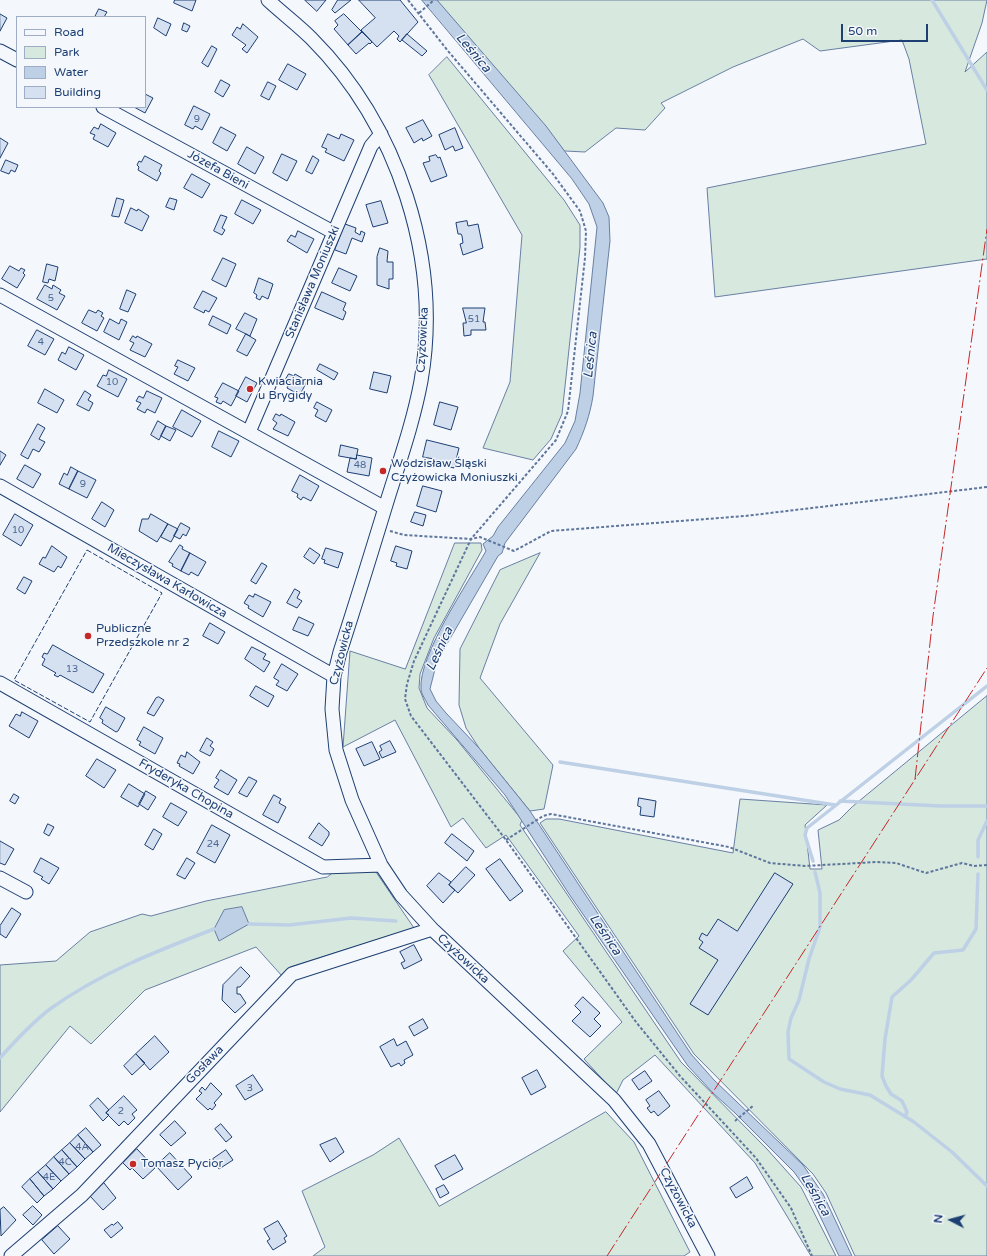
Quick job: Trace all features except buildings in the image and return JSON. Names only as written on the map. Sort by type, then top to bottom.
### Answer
[{"type":"street","name":"Czyżowicka","points":[[268,0],[312,39],[351,87],[381,134],[397,168],[410,204],[421,260],[426,309],[425,342],[421,380],[410,428],[340,652],[334,676],[332,709],[336,750],[352,800],[380,865],[401,895],[432,929],[614,1100],[649,1144],[708,1256]]},
{"type":"street","points":[[0,51],[16,59]]},
{"type":"street","name":"Józefa Bieni","points":[[105,108],[333,232]]},
{"type":"street","name":"Stanisława Moniuszki","points":[[249,432],[333,232],[371,146],[381,134]]},
{"type":"street","points":[[0,295],[385,508]]},
{"type":"street","name":"Mieczysława Karłowicza","points":[[0,486],[334,676]]},
{"type":"street","name":"Fryderyka Chopina","points":[[0,683],[323,867],[380,865]]},
{"type":"street","points":[[0,878],[26,892]]},
{"type":"street","name":"Gosława","points":[[11,1256],[82,1195],[292,974],[432,929]]},
{"type":"path","points":[[408,0],[448,51],[552,174],[580,212],[586,231],[585,258],[568,411],[556,440],[471,539],[414,661],[407,684],[405,699],[411,716],[506,840],[636,1022],[680,1076],[756,1158],[791,1208],[812,1256]]},
{"type":"path","points":[[419,13],[434,0]]},
{"type":"path","points":[[379,528],[404,535],[471,539],[480,537],[514,551],[525,547],[551,531],[745,516],[987,487]]},
{"type":"path","points":[[506,840],[543,816],[551,814],[729,847],[770,863],[805,866],[877,862],[896,863],[926,873],[962,863],[974,866],[987,865]]},
{"type":"path","points":[[735,1121],[754,1105]]},
{"type":"green space","points":[[437,0],[987,0],[982,23],[965,72],[987,52],[987,259],[715,297],[707,188],[926,144],[909,59],[902,40],[820,51],[803,39],[733,67],[661,103],[665,108],[645,130],[616,128],[585,152],[565,151]]},
{"type":"green space","points":[[447,57],[564,200],[580,225],[580,247],[562,414],[551,439],[533,460],[483,448],[510,382],[522,235],[429,75]]},
{"type":"green space","points":[[455,543],[481,543],[482,550],[434,638],[420,674],[419,688],[427,708],[457,740],[522,820],[520,825],[681,1062],[766,1148],[801,1187],[836,1256],[811,1256],[755,1163],[655,1055],[623,1080],[616,1094],[584,1059],[622,1022],[563,951],[579,936],[506,835],[486,848],[463,818],[451,827],[395,720],[343,747],[350,651],[405,669]]},
{"type":"green space","points":[[540,553],[500,624],[480,678],[553,765],[544,809],[530,811],[479,748],[466,728],[459,705],[460,649],[500,570]]},
{"type":"green space","points":[[987,696],[987,1256],[855,1256],[826,1193],[813,1174],[694,1054],[540,823],[546,819],[559,819],[733,853],[740,799],[827,805],[805,825],[810,869],[822,869],[818,830],[839,820],[852,807]]},
{"type":"green space","points":[[335,871],[376,872],[414,928],[290,967],[282,976],[256,947],[145,990],[91,1044],[70,1026],[0,1112],[0,965],[56,961],[90,932],[142,914],[151,916],[206,901],[327,877]]},
{"type":"green space","points":[[606,1112],[634,1142],[690,1252],[684,1256],[313,1256],[325,1247],[302,1191],[373,1155],[399,1138],[439,1206]]},
{"type":"water","name":"Leśnica","points":[[422,0],[437,0],[546,126],[603,203],[609,217],[610,241],[593,396],[582,436],[576,449],[505,543],[502,553],[498,556],[437,661],[430,689],[436,701],[479,748],[530,811],[691,1054],[714,1080],[803,1165],[823,1194],[852,1256],[839,1256],[809,1193],[794,1172],[713,1093],[688,1066],[569,894],[505,795],[428,705],[422,693],[422,675],[428,658],[446,619],[486,551],[483,544],[493,536],[498,527],[565,443],[575,421],[580,393],[597,227],[589,204],[572,179]]},
{"type":"water","points":[[242,907],[249,924],[219,941],[214,929],[224,910]]},
{"type":"waterway","points":[[932,0],[987,90]]},
{"type":"waterway","points":[[813,861],[805,835],[807,828],[987,686]]},
{"type":"waterway","points":[[560,762],[835,805]]},
{"type":"waterway","points":[[840,801],[940,806],[987,806]]},
{"type":"waterway","points":[[978,857],[978,840],[987,821]]},
{"type":"waterway","points":[[815,872],[820,893],[820,927],[809,959],[799,1000],[791,1018],[788,1032],[789,1059],[824,1082],[840,1089],[870,1095],[914,1122],[952,1152],[987,1186]]},
{"type":"waterway","points":[[905,1117],[907,1112],[902,1101],[891,1094],[882,1076],[885,1039],[892,997],[911,980],[934,953],[963,950],[976,929],[978,874]]},
{"type":"waterway","points":[[249,924],[289,925],[351,918],[396,921]]},
{"type":"waterway","points":[[0,1058],[37,1020],[69,996],[129,964],[214,929]]},
{"type":"fence","points":[[87,550],[162,593],[90,722],[14,680],[87,550]]},
{"type":"power","points":[[915,779],[933,616],[987,229]]},
{"type":"power","points":[[607,1256],[987,668]]},
{"type":"place","name":"Kwiaciarnia u Brygidy","points":[[250,389]]},
{"type":"place","name":"Wodzisław Śląski Czyżowicka Moniuszki","points":[[383,471]]},
{"type":"place","name":"Publiczne Przedszkole nr 2","points":[[88,636]]},
{"type":"place","name":"Tomasz Pycior","points":[[133,1164]]}]
